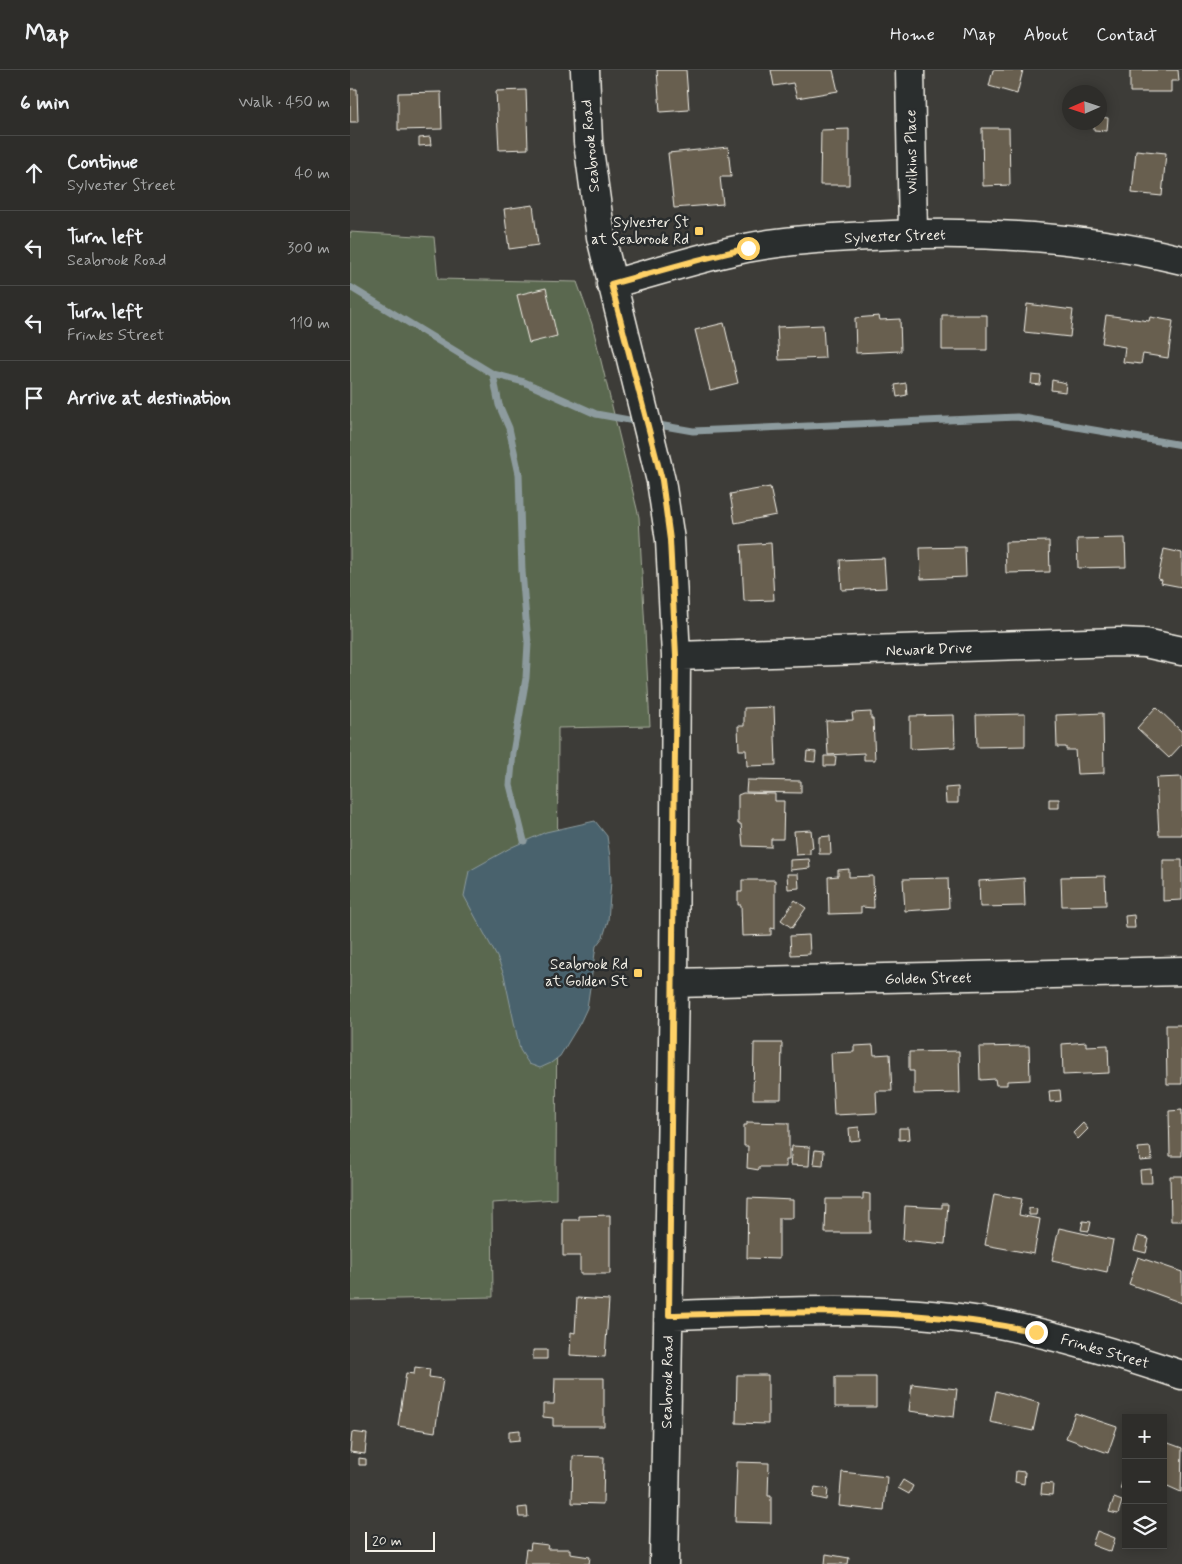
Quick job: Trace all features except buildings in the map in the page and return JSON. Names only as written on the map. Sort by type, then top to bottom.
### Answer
[{"type":"street","name":"Seabrook Road","points":[[584,70],[593,189],[611,284],[662,480],[670,540],[676,656],[674,984],[664,1564]]},
{"type":"street","name":"Wilkins Place","points":[[910,70],[913,234]]},
{"type":"street","name":"Sylvester Street","points":[[611,284],[748,248],[800,241],[913,234],[1028,235],[1074,239],[1146,251],[1182,260]]},
{"type":"street","name":"Newark Drive","points":[[676,656],[1119,642],[1145,643],[1182,651]]},
{"type":"street","name":"Golden Street","points":[[674,984],[1182,972]]},
{"type":"street","name":"Frinks Street","points":[[669,1315],[841,1311],[952,1318],[998,1324],[1085,1344],[1182,1375]]},
{"type":"green space","points":[[350,232],[434,237],[438,279],[577,282],[592,324],[639,517],[650,726],[558,728],[556,1199],[492,1203],[493,1297],[350,1300]]},
{"type":"water","points":[[595,821],[607,836],[610,857],[611,881],[608,921],[603,937],[596,946],[587,1008],[560,1056],[540,1068],[529,1064],[520,1050],[504,975],[497,957],[464,896],[469,871],[512,847],[546,832]]},
{"type":"waterway","points":[[350,287],[493,374],[524,382],[596,414],[640,422]]},
{"type":"waterway","points":[[493,374],[499,405],[509,428],[519,474],[522,571],[528,643],[526,678],[513,753],[510,785],[524,841]]},
{"type":"waterway","points":[[653,424],[693,431],[1017,417],[1182,445]]},
{"type":"place","name":"Sylvester St at Seabrook Rd","points":[[699,231]]},
{"type":"place","name":"Seabrook Rd at Golden St","points":[[638,973]]},
{"type":"route","points":[[748,248],[611,284],[662,480],[670,540],[676,656],[669,1315],[841,1311],[906,1314],[998,1324],[1036,1332]]}]
